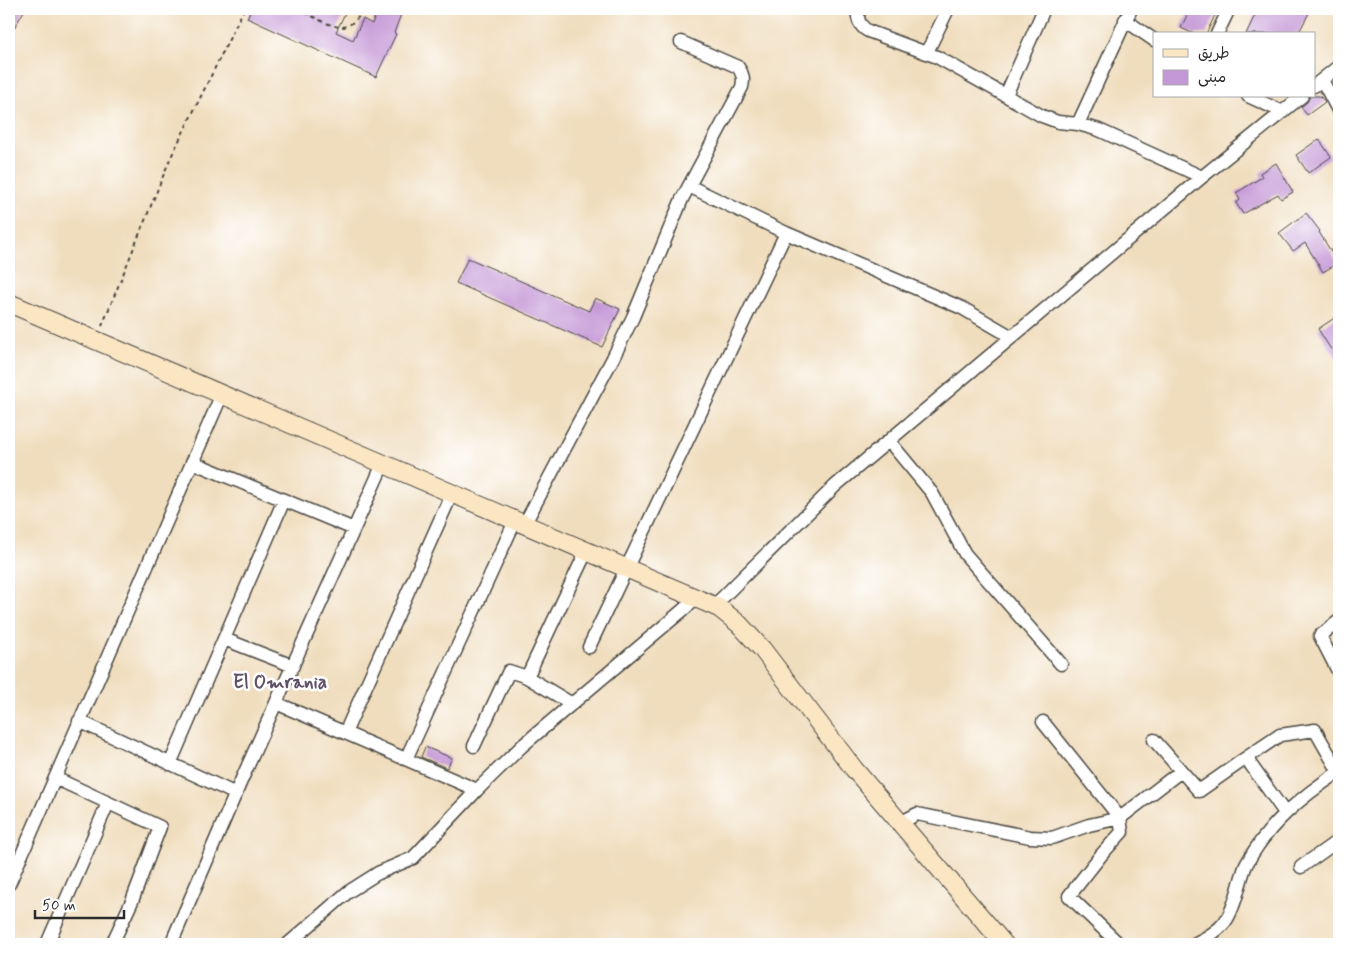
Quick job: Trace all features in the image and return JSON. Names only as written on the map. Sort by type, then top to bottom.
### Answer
[{"type":"street","points":[[860,9],[858,18],[864,28],[926,52],[1049,119],[1099,130],[1202,176]]},
{"type":"street","points":[[926,52],[948,9]]},
{"type":"street","points":[[1006,95],[1044,9]]},
{"type":"street","points":[[1218,32],[1229,9]]},
{"type":"street","points":[[1078,124],[1128,14],[1153,39]]},
{"type":"street","points":[[406,759],[520,523],[613,358],[633,317],[676,213],[742,87],[744,80],[738,67],[681,42]]},
{"type":"street","points":[[1339,66],[1318,83],[1339,112]]},
{"type":"street","points":[[1252,98],[1283,112]]},
{"type":"street","points":[[714,606],[835,486],[1202,176],[1300,98]]},
{"type":"street","points":[[689,186],[786,233],[962,308],[1012,337]]},
{"type":"street","points":[[589,648],[786,233]]},
{"type":"street","points":[[9,303],[714,606],[739,624],[762,649],[854,769],[1004,944]]},
{"type":"street","points":[[9,884],[222,394]]},
{"type":"street","points":[[889,441],[932,493],[965,554],[1061,664]]},
{"type":"street","points":[[192,462],[354,528]]},
{"type":"street","points":[[171,944],[292,666],[383,464]]},
{"type":"street","points":[[345,733],[452,494]]},
{"type":"street","points":[[170,764],[284,500]]},
{"type":"street","points":[[527,677],[586,552]]},
{"type":"street","points":[[288,944],[348,892],[378,873],[413,858],[477,790],[522,746],[696,599]]},
{"type":"street","points":[[1339,621],[1320,636],[1339,673]]},
{"type":"street","points":[[224,639],[292,666]]},
{"type":"street","points":[[474,746],[509,671],[527,677],[572,704]]},
{"type":"street","points":[[276,703],[477,790]]},
{"type":"street","points":[[80,722],[236,794]]},
{"type":"street","points":[[1043,722],[1120,818],[1122,832],[1068,896],[1119,944]]},
{"type":"street","points":[[1154,740],[1199,791],[1280,735],[1315,730],[1339,772],[1324,782],[1274,824],[1245,866],[1230,915],[1221,928],[1194,944]]},
{"type":"street","points":[[1246,758],[1286,813]]},
{"type":"street","points":[[900,823],[917,814],[1030,837],[1052,838],[1089,825],[1120,818],[1181,770]]},
{"type":"street","points":[[55,778],[160,827],[132,901],[112,944]]},
{"type":"street","points":[[47,944],[108,803]]},
{"type":"street","points":[[1301,867],[1339,840]]},
{"type":"path","points":[[97,340],[170,160],[244,9]]},
{"type":"path","points":[[298,9],[332,24],[344,27],[352,23],[362,13],[363,9]]},
{"type":"building","points":[[9,9],[25,9],[9,37]]},
{"type":"building","points":[[251,9],[347,9],[336,32],[353,40],[363,19],[372,24],[378,9],[403,9],[394,33],[396,34],[376,77],[247,18]]},
{"type":"building","points":[[1190,9],[1218,9],[1207,32],[1190,32],[1181,28]]},
{"type":"building","points":[[1244,9],[1301,9],[1309,13],[1299,32],[1247,32],[1255,15]]},
{"type":"building","points":[[1320,96],[1325,102],[1307,115],[1301,107],[1309,98]]},
{"type":"building","points":[[1319,139],[1331,157],[1308,173],[1296,155]]},
{"type":"building","points":[[1276,163],[1293,192],[1281,199],[1278,194],[1243,214],[1236,203],[1240,200],[1236,193],[1262,177],[1260,173]]},
{"type":"building","points":[[1306,213],[1320,231],[1338,263],[1323,272],[1305,243],[1293,251],[1279,233]]},
{"type":"building","points":[[468,258],[589,311],[595,298],[620,309],[602,347],[456,283]]},
{"type":"building","points":[[1339,315],[1339,362],[1318,329]]},
{"type":"building","points":[[425,747],[452,758],[447,768],[421,757]]},
{"type":"district","name":"El Omrania","points":[[280,682]]}]
